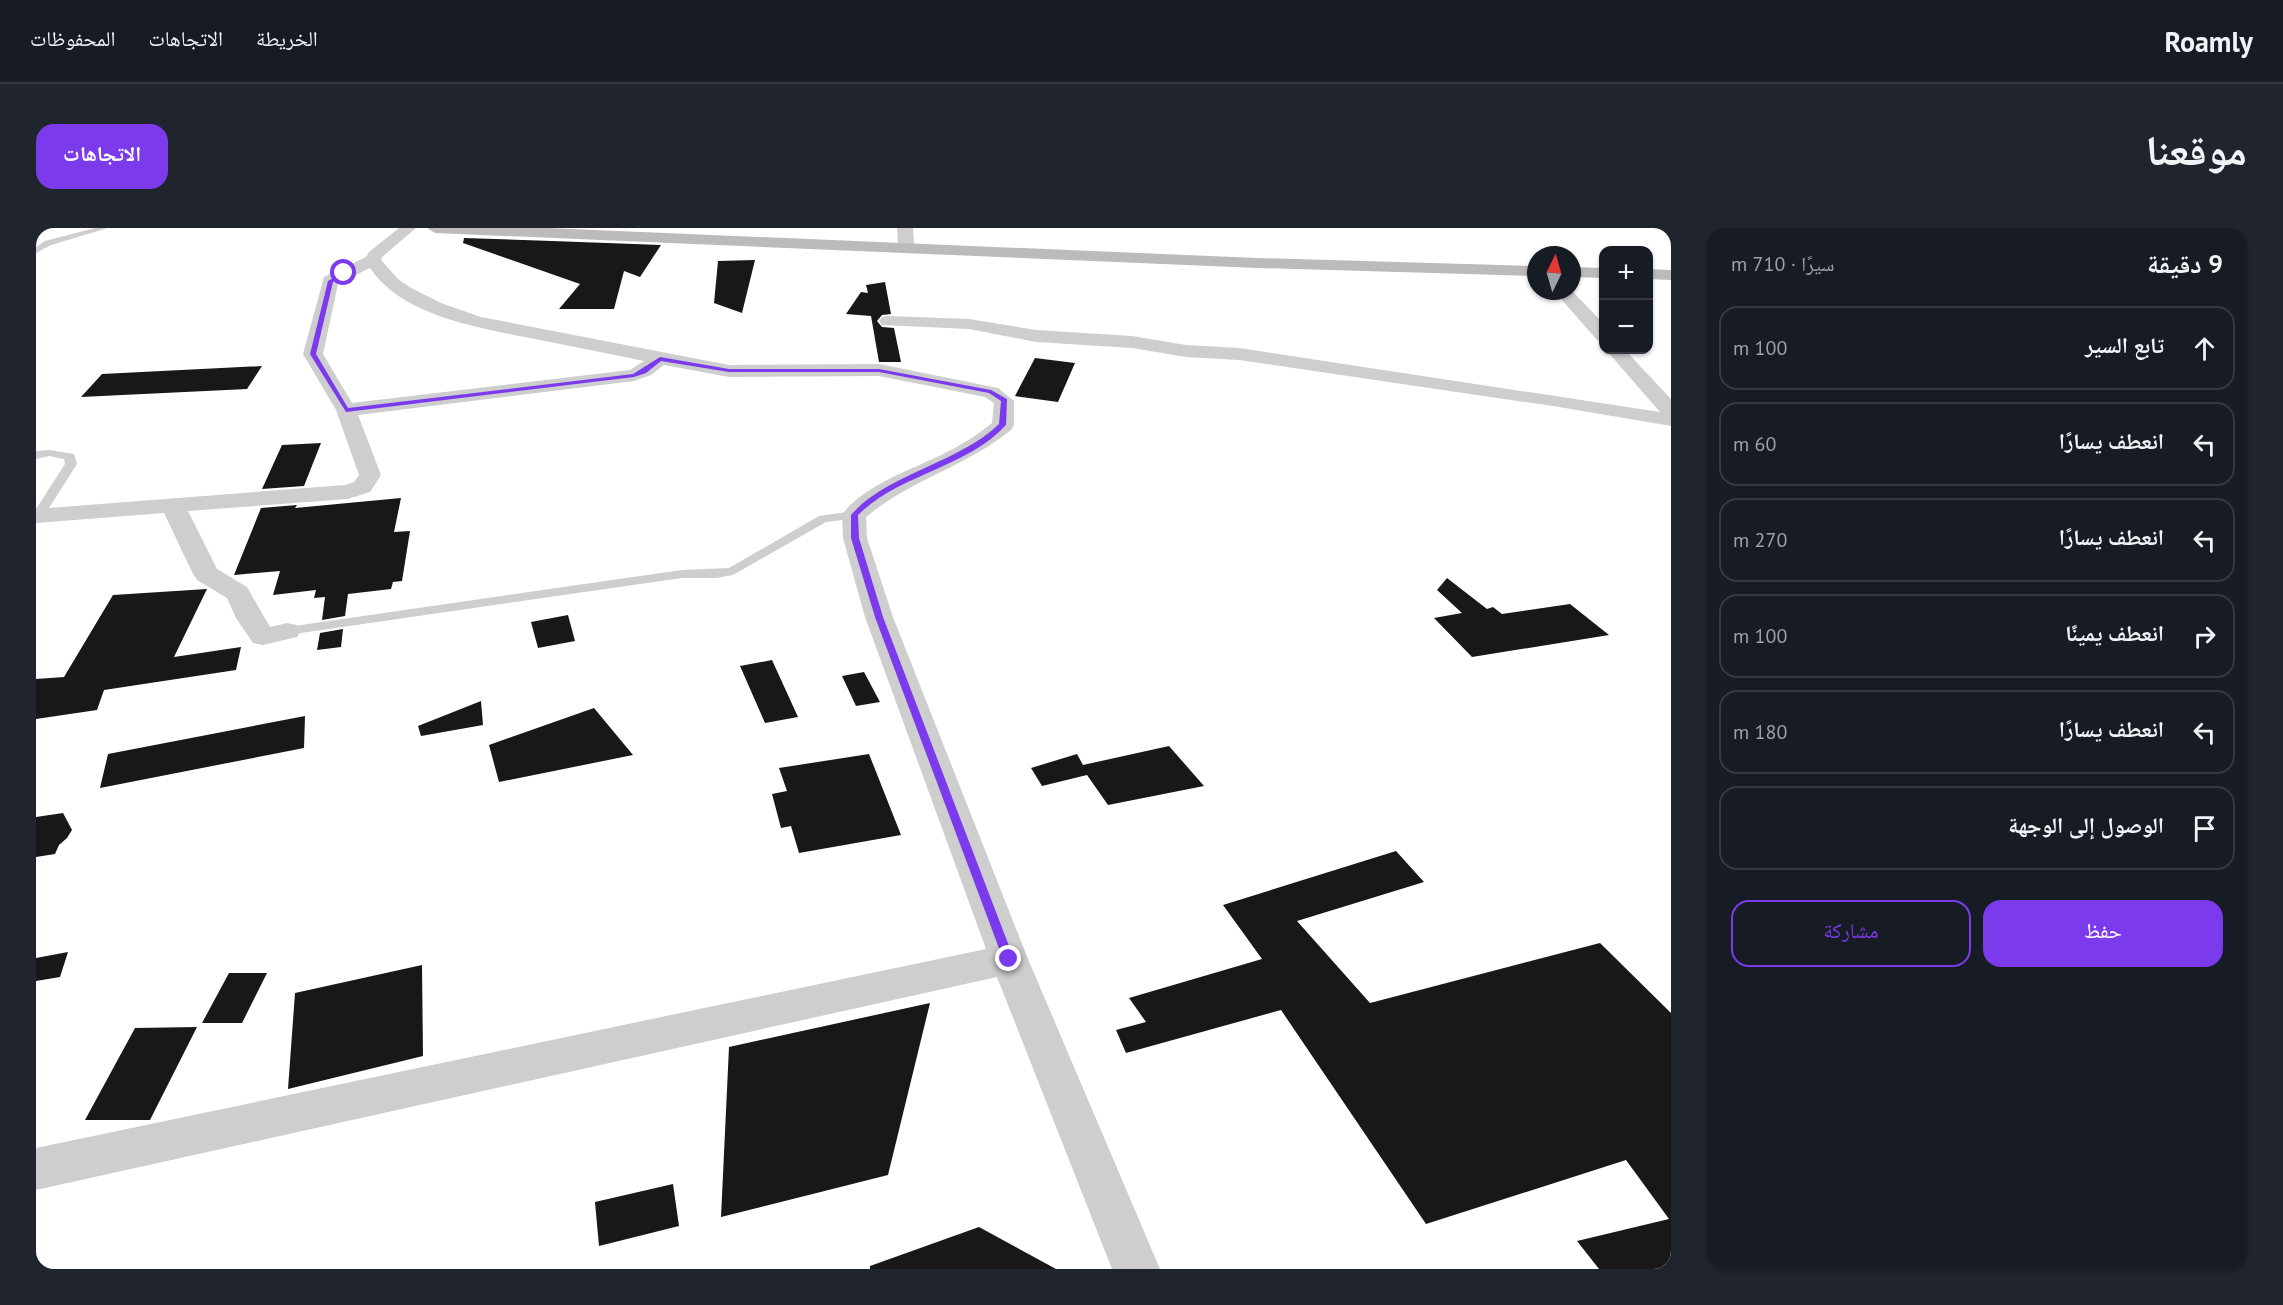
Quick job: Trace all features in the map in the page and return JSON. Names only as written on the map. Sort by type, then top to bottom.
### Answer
[{"type":"main road","points":[[435,228],[532,230],[1257,263],[1527,271]]},
{"type":"main road","points":[[1581,272],[1599,273]]},
{"type":"main road","points":[[1653,274],[1671,275]]},
{"type":"street","points":[[37,516],[348,492],[362,487],[370,475],[346,410],[313,354],[330,281],[373,260],[375,255],[408,228]]},
{"type":"street","points":[[905,228],[906,246]]},
{"type":"street","points":[[373,260],[390,282],[444,312],[478,322],[729,371],[879,370],[991,392],[1004,401],[1003,425],[987,440],[896,486],[862,507],[854,515],[855,538],[879,617],[1009,959],[1136,1269]]},
{"type":"street","points":[[1571,300],[1599,331]]},
{"type":"street","points":[[888,321],[969,324],[1036,336],[1132,342],[1186,351],[1239,354],[1559,401],[1671,420]]},
{"type":"street","points":[[1619,354],[1671,411]]},
{"type":"street","points":[[346,410],[634,375],[644,371],[660,359]]},
{"type":"street","points":[[172,506],[206,574],[238,593],[250,618],[263,637],[287,631]]},
{"type":"street","points":[[36,1169],[1009,959]]},
{"type":"lane","points":[[36,251],[48,243],[104,228]]},
{"type":"lane","points":[[36,455],[49,453],[70,456],[71,464],[37,516]]},
{"type":"lane","points":[[287,631],[682,574],[733,571],[823,519],[854,515]]},
{"type":"building","points":[[464,238],[661,245],[640,277],[624,271],[614,309],[559,309],[580,284],[463,243]]},
{"type":"building","points":[[755,260],[742,313],[714,303],[718,261]]},
{"type":"building","points":[[885,282],[891,314],[882,315],[877,321],[882,327],[894,328],[901,362],[879,362],[871,316],[846,314],[861,292],[868,293],[866,285]]},
{"type":"building","points":[[1035,358],[1075,363],[1058,402],[1015,396]]},
{"type":"building","points":[[262,366],[247,389],[81,397],[102,374]]},
{"type":"building","points":[[321,443],[304,486],[262,489],[282,445]]},
{"type":"building","points":[[401,498],[394,532],[410,531],[402,581],[393,582],[391,589],[348,594],[345,616],[322,620],[325,597],[314,598],[316,590],[273,595],[280,571],[234,575],[261,508],[297,505],[295,508]]},
{"type":"building","points":[[1447,578],[1487,609],[1493,607],[1502,614],[1570,604],[1609,635],[1472,657],[1434,618],[1462,613],[1437,590]]},
{"type":"building","points":[[207,589],[174,657],[241,647],[236,670],[104,690],[97,710],[36,719],[36,679],[64,677],[113,595]]},
{"type":"building","points":[[568,615],[575,641],[538,648],[531,622]]},
{"type":"building","points":[[343,629],[341,647],[317,650],[320,633]]},
{"type":"building","points":[[772,660],[798,717],[765,723],[740,666]]},
{"type":"building","points":[[864,672],[880,702],[856,706],[842,676]]},
{"type":"building","points":[[481,701],[483,725],[421,736],[418,726]]},
{"type":"building","points":[[594,708],[633,755],[499,782],[489,745]]},
{"type":"building","points":[[305,716],[304,748],[100,788],[108,754]]},
{"type":"building","points":[[1169,746],[1204,786],[1108,805],[1087,775],[1042,786],[1031,768],[1077,754],[1083,765]]},
{"type":"building","points":[[869,754],[901,835],[799,853],[791,826],[781,828],[772,794],[787,791],[779,768]]},
{"type":"building","points":[[63,813],[72,830],[59,845],[55,854],[36,857],[36,817]]},
{"type":"building","points":[[1396,851],[1424,882],[1297,921],[1370,1003],[1600,943],[1671,1013],[1671,1269],[1599,1269],[1577,1241],[1669,1219],[1626,1160],[1426,1224],[1281,1010],[1126,1053],[1116,1030],[1146,1022],[1129,998],[1262,959],[1223,905]]},
{"type":"building","points":[[68,952],[60,977],[36,981],[36,958]]},
{"type":"building","points":[[422,965],[423,1056],[288,1089],[295,993]]},
{"type":"building","points":[[229,973],[267,973],[242,1023],[202,1023]]},
{"type":"building","points":[[930,1003],[888,1175],[721,1217],[729,1047]]},
{"type":"building","points":[[197,1027],[150,1120],[85,1120],[135,1028]]},
{"type":"building","points":[[673,1184],[679,1226],[599,1246],[595,1202]]},
{"type":"building","points":[[979,1227],[1056,1269],[870,1269],[870,1266]]},
{"type":"route","points":[[344,273],[330,281],[313,354],[346,410],[634,375],[644,371],[660,359],[729,371],[879,370],[991,392],[1004,401],[1003,425],[987,440],[896,486],[862,507],[854,515],[855,538],[879,617],[1009,959]]}]
